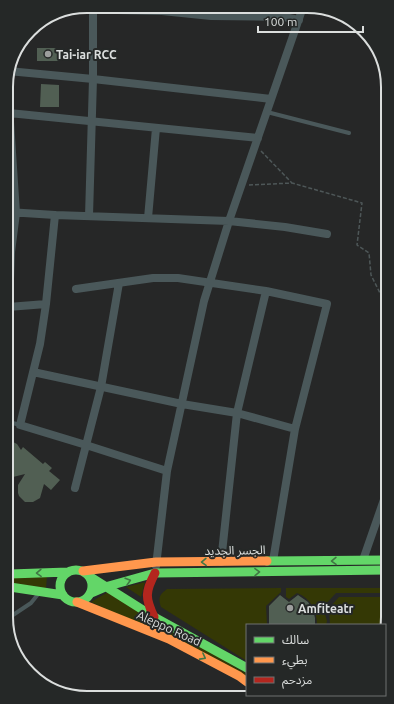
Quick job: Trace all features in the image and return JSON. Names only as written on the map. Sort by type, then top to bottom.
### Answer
[{"type":"main road","name":"الجسر الجديد","points":[[86,574],[156,562],[381,560]]},
{"type":"main road","points":[[13,574],[68,572],[78,570],[86,574],[92,584],[91,593],[85,599],[77,602],[69,600],[63,595],[13,588]]},
{"type":"main road","name":"الجسر الجديد","points":[[91,593],[105,587],[155,573],[381,570]]},
{"type":"main road","points":[[63,595],[60,585],[64,575],[68,572]]},
{"type":"main road","points":[[154,617],[147,601],[146,593],[155,573]]},
{"type":"main road","name":"Aleppo Road","points":[[86,574],[154,617],[246,667]]},
{"type":"main road","name":"Aleppo Road","points":[[77,602],[169,639],[239,676],[246,681]]},
{"type":"street","points":[[89,216],[94,13]]},
{"type":"street","points":[[190,13],[211,16],[284,17],[299,20]]},
{"type":"street","points":[[155,573],[167,471],[204,301],[241,185],[301,13]]},
{"type":"street","points":[[15,72],[271,99]]},
{"type":"street","points":[[13,113],[156,128],[256,141]]},
{"type":"street","points":[[148,218],[156,128]]},
{"type":"street","points":[[13,170],[16,213],[13,236]]},
{"type":"street","points":[[13,213],[229,221],[285,227],[327,234]]},
{"type":"street","points":[[55,215],[46,304],[40,344],[20,425],[167,471]]},
{"type":"street","points":[[76,289],[159,278],[178,278],[266,291],[327,304],[295,429],[273,561]]},
{"type":"street","points":[[75,488],[101,387],[119,283]]},
{"type":"street","points":[[221,562],[237,413],[266,291]]},
{"type":"street","points":[[13,306],[46,304]]},
{"type":"street","points":[[33,372],[182,404],[237,413],[295,429]]},
{"type":"street","points":[[363,560],[381,508]]},
{"type":"lane","points":[[267,112],[349,133]]},
{"type":"lane","points":[[13,423],[20,425]]},
{"type":"lane","points":[[13,615],[31,603],[40,592]]},
{"type":"path","points":[[256,141],[292,183]]},
{"type":"path","points":[[241,185],[292,183],[362,203],[357,246],[369,253],[371,274],[381,295]]},
{"type":"green space","points":[[47,576],[46,588],[13,583],[13,577]]},
{"type":"green space","points":[[145,582],[141,597],[126,587]]},
{"type":"green space","points":[[281,588],[281,592],[266,606],[267,624],[246,624],[246,660],[161,607],[160,597],[167,589]]},
{"type":"green space","points":[[286,588],[381,588],[381,593],[336,593],[323,607],[327,621],[326,624],[317,624],[316,615],[312,606],[302,595],[297,593],[289,599],[286,597]]},
{"type":"green space","points":[[108,592],[246,673],[246,676],[91,602]]},
{"type":"green space","points":[[339,597],[381,597],[381,624],[330,624],[329,608]]},
{"type":"building","name":"Tai-iar RCC","points":[[37,48],[59,48],[59,61],[37,61]]},
{"type":"building","points":[[41,84],[59,85],[59,107],[40,107]]},
{"type":"building","points":[[13,442],[17,444],[21,450],[23,447],[43,464],[45,462],[52,468],[49,471],[60,480],[51,490],[44,484],[40,498],[33,502],[25,502],[19,496],[18,485],[25,474],[13,477]]},
{"type":"building","name":"Amfiteatr","points":[[280,595],[289,602],[298,595],[308,602],[313,610],[315,624],[269,624],[269,606]]},
{"type":"traffic: fast","points":[[267,561],[381,560]]},
{"type":"traffic: fast","points":[[73,570],[79,570],[89,577],[92,586],[91,592],[85,599],[79,602],[73,602],[63,595],[60,589],[60,583],[67,573],[73,570]]},
{"type":"traffic: fast","points":[[91,593],[105,587],[155,573],[381,570]]},
{"type":"traffic: fast","points":[[13,574],[68,572]]},
{"type":"traffic: fast","points":[[89,576],[154,617],[246,667]]},
{"type":"traffic: fast","points":[[13,587],[63,595]]},
{"type":"traffic: slow","points":[[83,571],[156,562],[267,561]]},
{"type":"traffic: slow","points":[[77,602],[169,639],[239,676],[246,681]]},
{"type":"traffic: jam","points":[[154,617],[147,595],[149,585],[155,573]]},
{"type":"place","name":"Tai-iar RCC","points":[[48,54]]},
{"type":"place","name":"Amfiteatr","points":[[290,608]]}]
